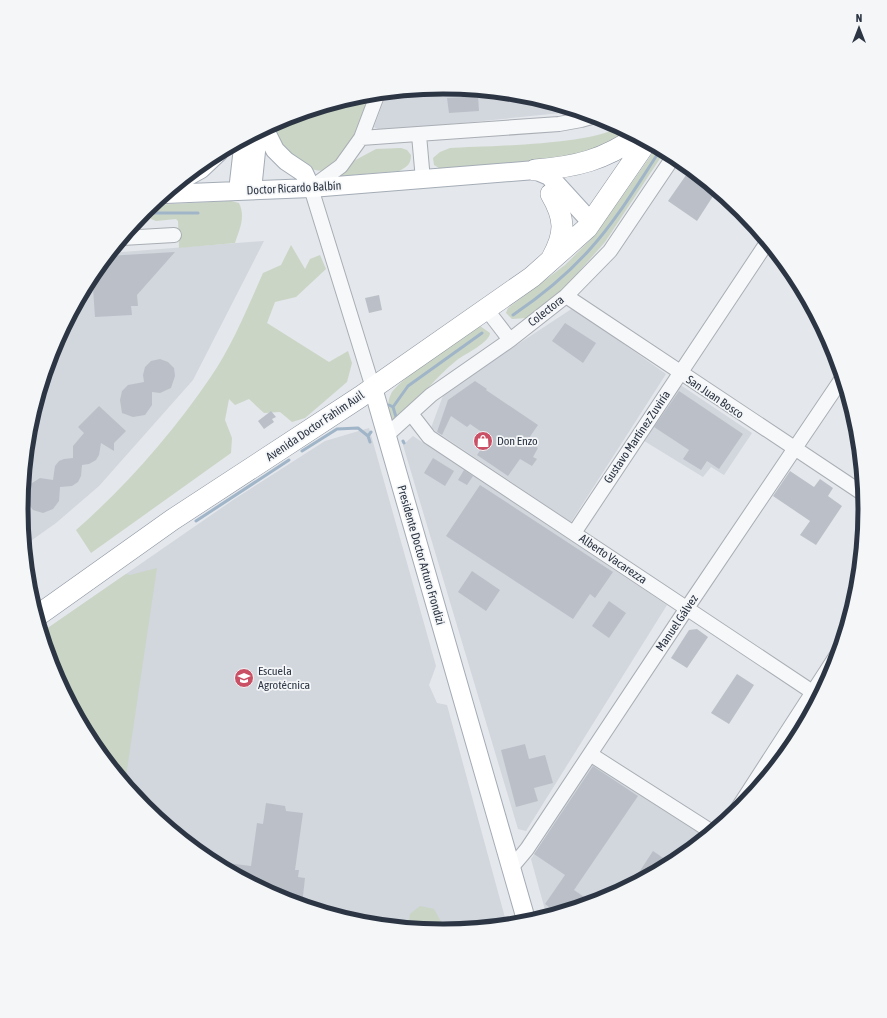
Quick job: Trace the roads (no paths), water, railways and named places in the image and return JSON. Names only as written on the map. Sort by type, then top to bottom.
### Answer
[{"type":"highway","points":[[535,170],[575,166],[593,161],[608,155],[633,139]]},
{"type":"highway","name":"Avenida Doctor Fahim Auil","points":[[41,613],[172,520],[373,388],[487,310],[547,265],[589,225],[644,145]]},
{"type":"highway","points":[[547,265],[558,248],[563,223],[551,194]]},
{"type":"main road","points":[[267,133],[275,150],[286,161],[304,173],[311,188]]},
{"type":"main road","points":[[245,191],[257,138]]},
{"type":"main road","points":[[244,145],[245,191]]},
{"type":"main road","points":[[535,170],[549,176],[589,225]]},
{"type":"main road","name":"Doctor Ricardo Balbín","points":[[174,194],[311,188],[535,170]]},
{"type":"main road","name":"Doctor Ricardo Balbín","points":[[423,180],[521,178],[536,182],[589,225]]},
{"type":"main road","name":"Presidente Doctor Arturo Frondizi","points":[[373,388],[525,917]]},
{"type":"street","points":[[311,188],[341,166],[361,138],[376,99]]},
{"type":"street","points":[[361,138],[559,124],[585,119]]},
{"type":"street","points":[[419,135],[423,180]]},
{"type":"street","name":"Colectora","points":[[387,435],[412,415],[431,395],[510,340],[566,296],[610,251],[670,162]]},
{"type":"street","name":"Presidente Doctor Arturo Frondizi","points":[[311,188],[373,388]]},
{"type":"street","points":[[129,238],[174,235]]},
{"type":"street","name":"Gustavo Martínez Zuviría","points":[[574,533],[765,246]]},
{"type":"street","name":"San Juan Bosco","points":[[566,296],[858,492]]},
{"type":"street","points":[[487,310],[510,340]]},
{"type":"street","name":"Manuel Gálvez","points":[[511,868],[527,849],[839,383]]},
{"type":"street","name":"Alberto Vacarezza","points":[[412,415],[429,437],[816,694]]},
{"type":"street","points":[[753,786],[813,698]]},
{"type":"street","points":[[590,754],[708,829]]},
{"type":"waterway","points":[[513,315],[554,284],[591,248],[619,212],[658,154]]},
{"type":"waterway","points":[[152,213],[198,213]]},
{"type":"waterway","points":[[389,405],[393,407],[408,386],[482,333]]},
{"type":"waterway","points":[[393,407],[396,417]]},
{"type":"waterway","points":[[302,451],[337,429],[358,428],[368,436]]},
{"type":"waterway","points":[[370,442],[368,436],[371,432]]},
{"type":"waterway","points":[[196,521],[289,460]]},
{"type":"place","name":"Don Enzo","points":[[483,441]]},
{"type":"place","name":"Escuela Agrotécnica","points":[[244,678]]}]
